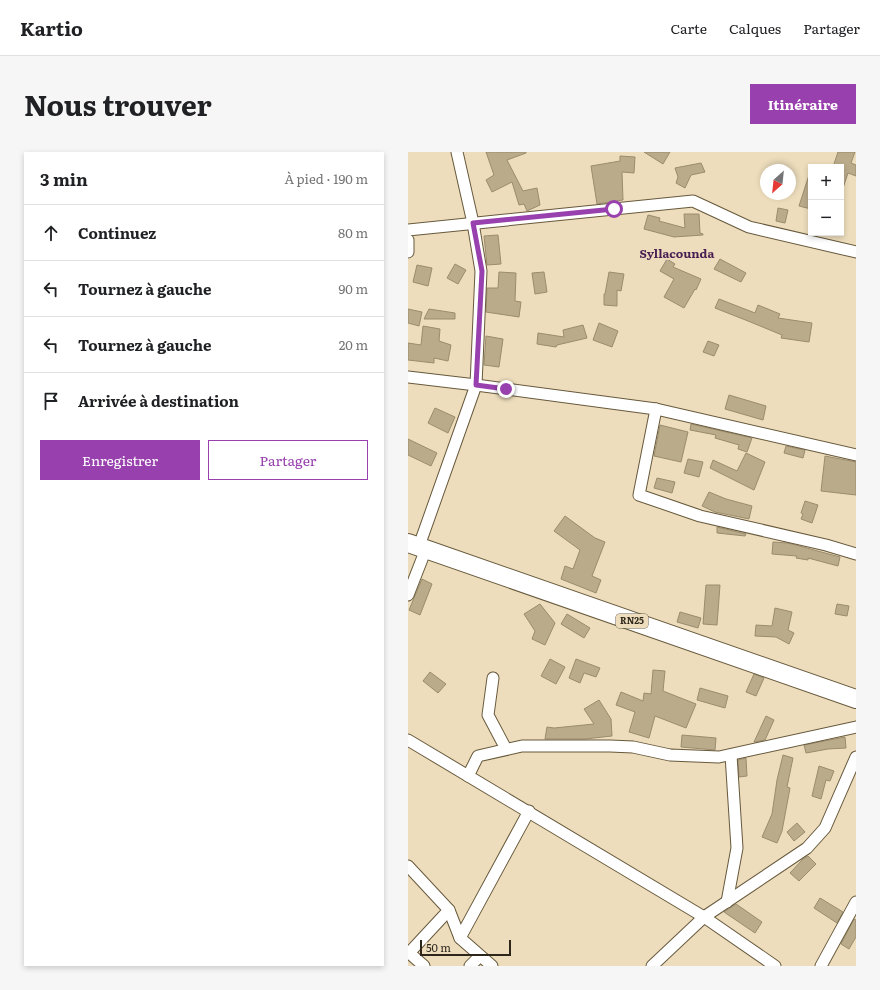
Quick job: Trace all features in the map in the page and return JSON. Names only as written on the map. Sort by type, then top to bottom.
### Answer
[{"type":"main road","name":"RN25","points":[[418,546],[856,700]]},
{"type":"street","points":[[408,595],[418,546],[476,385],[482,271],[457,152]]},
{"type":"street","points":[[408,230],[693,202],[749,227],[856,252]]},
{"type":"street","points":[[408,240],[408,252]]},
{"type":"street","points":[[408,377],[656,409],[856,455]]},
{"type":"street","points":[[656,409],[638,496],[700,516],[826,545],[856,554]]},
{"type":"street","points":[[493,678],[488,715],[506,749]]},
{"type":"street","points":[[468,776],[478,756],[522,746],[610,746],[633,748],[670,755],[719,757],[856,727]]},
{"type":"street","points":[[408,740],[704,917],[775,966]]},
{"type":"street","points":[[727,902],[737,848],[731,755]]},
{"type":"street","points":[[652,966],[704,917],[807,848],[825,828],[856,757]]},
{"type":"street","points":[[460,938],[529,811]]},
{"type":"street","points":[[408,866],[449,910],[460,938],[492,966]]},
{"type":"street","points":[[821,966],[856,902]]},
{"type":"street","points":[[424,966],[408,953],[449,910]]},
{"type":"street","points":[[470,966],[480,956]]},
{"type":"building","points":[[486,152],[526,152],[507,160],[523,191],[537,188],[540,205],[527,211],[524,204],[519,205],[512,182],[492,192],[486,180],[494,175]]},
{"type":"building","points":[[644,152],[670,152],[663,164]]},
{"type":"building","points":[[838,152],[855,152],[851,163],[856,165],[856,176],[848,173],[844,185],[844,164],[834,164]]},
{"type":"building","points":[[620,156],[635,157],[634,173],[622,172],[623,200],[597,204],[591,166],[620,161]]},
{"type":"building","points":[[701,163],[705,172],[691,175],[685,188],[676,183],[678,177],[675,168]]},
{"type":"building","points":[[808,178],[808,208],[799,206]]},
{"type":"building","points":[[778,208],[788,210],[785,223],[776,221]]},
{"type":"building","points":[[684,214],[699,214],[700,233],[703,235],[674,237],[644,229],[648,215],[660,218],[659,221],[685,228]]},
{"type":"building","points":[[498,235],[501,264],[487,265],[484,236]]},
{"type":"building","points":[[667,259],[675,264],[673,267],[701,279],[696,290],[695,289],[684,308],[664,297],[674,279],[660,271]]},
{"type":"building","points":[[720,259],[746,273],[741,282],[714,269]]},
{"type":"building","points":[[455,264],[466,270],[458,284],[447,278]]},
{"type":"building","points":[[417,265],[432,268],[428,286],[413,282]]},
{"type":"building","points":[[499,272],[516,273],[515,301],[521,302],[519,317],[486,312],[487,288],[498,288]]},
{"type":"building","points":[[544,272],[547,292],[535,294],[532,273]]},
{"type":"building","points":[[609,272],[624,274],[621,291],[617,290],[617,306],[604,305],[604,294]]},
{"type":"building","points":[[719,299],[755,313],[758,305],[780,314],[778,318],[812,323],[809,342],[781,338],[782,335],[715,308]]},
{"type":"building","points":[[408,309],[422,312],[419,326],[408,323]]},
{"type":"building","points":[[429,309],[455,313],[455,319],[424,319]]},
{"type":"building","points":[[599,323],[618,331],[612,347],[593,340]]},
{"type":"building","points":[[583,325],[587,338],[557,345],[556,347],[537,344],[538,333],[564,337],[563,330]]},
{"type":"building","points":[[423,326],[440,329],[439,341],[451,345],[448,361],[434,358],[434,363],[408,360],[408,343],[421,345]]},
{"type":"building","points":[[486,336],[503,339],[499,367],[484,365]]},
{"type":"building","points":[[708,341],[719,345],[714,356],[703,352]]},
{"type":"building","points":[[729,395],[766,406],[763,420],[725,409]]},
{"type":"building","points":[[435,408],[455,417],[448,433],[428,423]]},
{"type":"building","points":[[691,424],[752,438],[747,452],[738,449],[739,445],[715,438],[716,435],[690,430]]},
{"type":"building","points":[[660,425],[688,432],[681,462],[654,456]]},
{"type":"building","points":[[408,439],[437,453],[431,466],[408,455]]},
{"type":"building","points":[[786,446],[805,450],[803,458],[784,453]]},
{"type":"building","points":[[746,453],[765,462],[754,490],[710,468],[713,460],[737,471]]},
{"type":"building","points":[[825,456],[856,462],[856,495],[821,491]]},
{"type":"building","points":[[688,459],[703,462],[699,477],[684,473]]},
{"type":"building","points":[[657,478],[675,482],[672,493],[654,488]]},
{"type":"building","points":[[709,492],[726,499],[752,506],[749,519],[715,512],[702,506]]},
{"type":"building","points":[[805,501],[818,505],[812,523],[801,519],[803,514],[801,513]]},
{"type":"building","points":[[565,516],[595,538],[605,542],[592,576],[601,580],[596,593],[561,579],[565,566],[573,569],[580,550],[554,531]]},
{"type":"building","points":[[717,527],[746,534],[745,536],[717,533]]},
{"type":"building","points":[[773,542],[788,543],[840,557],[838,566],[808,558],[808,560],[796,558],[797,556],[772,554]]},
{"type":"building","points":[[422,579],[432,584],[420,615],[409,610]]},
{"type":"building","points":[[706,585],[720,585],[717,625],[703,624]]},
{"type":"building","points":[[540,604],[555,623],[545,645],[532,639],[535,631],[524,614]]},
{"type":"building","points":[[837,604],[849,606],[847,616],[835,614]]},
{"type":"building","points":[[775,608],[792,612],[788,630],[794,633],[789,644],[776,637],[755,636],[756,625],[772,626]]},
{"type":"building","points":[[680,612],[701,618],[698,628],[677,622]]},
{"type":"building","points":[[567,614],[590,628],[584,638],[561,624]]},
{"type":"building","points":[[550,659],[565,667],[556,684],[541,676]]},
{"type":"building","points":[[576,659],[600,668],[596,677],[584,673],[580,683],[569,678]]},
{"type":"building","points":[[653,670],[665,671],[663,691],[696,704],[686,728],[655,716],[649,738],[629,732],[635,712],[616,705],[621,692],[643,701],[644,693],[651,694]]},
{"type":"building","points":[[430,672],[446,684],[438,693],[423,681]]},
{"type":"building","points":[[754,674],[764,678],[756,696],[746,692]]},
{"type":"building","points":[[700,688],[728,696],[725,708],[697,700]]},
{"type":"building","points":[[599,700],[611,719],[612,736],[585,739],[545,739],[547,727],[554,728],[594,724],[584,709]]},
{"type":"building","points":[[766,716],[774,720],[765,740],[754,742]]},
{"type":"building","points":[[682,735],[716,738],[715,750],[681,747]]},
{"type":"building","points":[[845,737],[846,748],[828,749],[806,753],[804,745]]},
{"type":"building","points":[[783,755],[793,758],[787,787],[790,788],[782,831],[777,843],[762,837],[772,814],[777,780]]},
{"type":"building","points":[[746,758],[747,776],[739,777],[738,760]]},
{"type":"building","points":[[819,766],[834,771],[830,781],[826,780],[821,799],[812,796]]},
{"type":"building","points":[[797,823],[805,832],[794,841],[787,832]]},
{"type":"building","points":[[808,856],[816,864],[799,881],[790,873],[803,859]]},
{"type":"building","points":[[820,898],[843,912],[837,923],[814,908]]},
{"type":"building","points":[[736,904],[762,922],[755,933],[724,912]]},
{"type":"building","points":[[854,919],[856,920],[856,937],[849,949],[841,944]]},
{"type":"district","name":"Syllacounda","points":[[677,254]]},
{"type":"route","points":[[506,389],[476,385],[482,271],[473,223],[614,209]]}]
